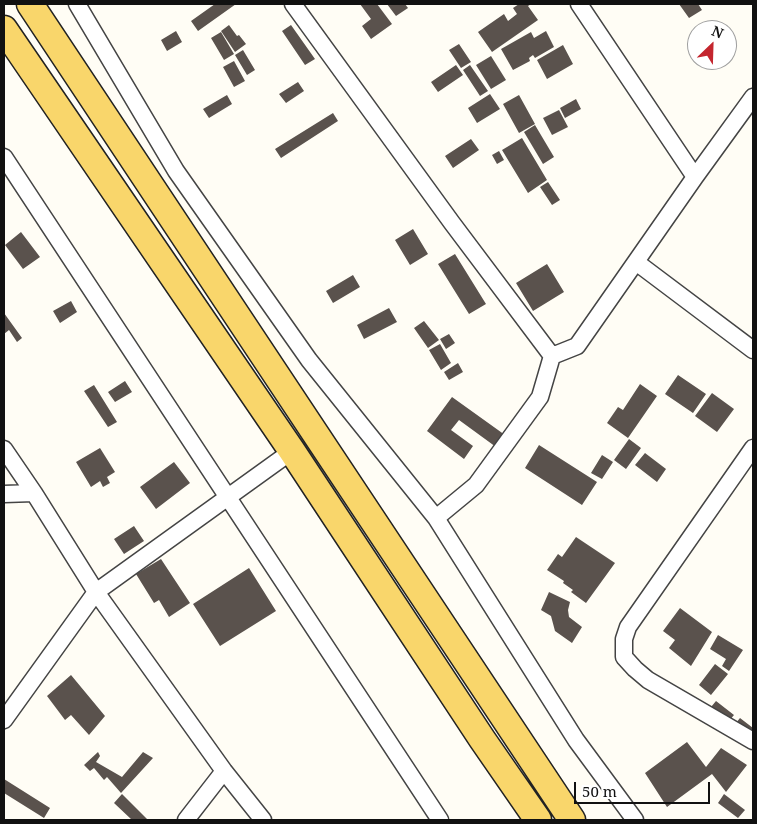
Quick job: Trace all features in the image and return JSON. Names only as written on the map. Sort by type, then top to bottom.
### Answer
[{"type":"main road","points":[[30,4],[572,820]]},
{"type":"main road","points":[[4,29],[292,451],[482,739],[538,820]]},
{"type":"street","points":[[77,4],[176,171],[309,360],[436,518],[576,740],[635,820]]},
{"type":"street","points":[[295,4],[452,223],[552,356]]},
{"type":"street","points":[[579,4],[695,177]]},
{"type":"street","points":[[552,356],[577,346],[753,97]]},
{"type":"street","points":[[4,157],[440,820]]},
{"type":"street","points":[[636,262],[753,350]]},
{"type":"street","points":[[436,518],[476,485],[540,397],[552,356]]},
{"type":"street","points":[[753,448],[628,627],[624,639],[624,657],[648,680],[753,741]]},
{"type":"street","points":[[4,449],[96,592],[224,771],[263,820]]},
{"type":"street","points":[[4,720],[96,592],[292,451]]},
{"type":"street","points":[[4,494],[34,493]]},
{"type":"street","points":[[186,820],[224,771]]},
{"type":"building","points":[[215,4],[236,4],[198,31],[191,21]]},
{"type":"building","points":[[360,4],[377,4],[392,24],[371,39],[362,26],[371,19]]},
{"type":"building","points":[[387,4],[405,4],[408,8],[396,16]]},
{"type":"building","points":[[519,4],[531,4],[528,6],[538,20],[492,52],[478,32],[504,14],[508,21],[517,14],[513,8]]},
{"type":"building","points":[[679,4],[698,4],[702,10],[689,18]]},
{"type":"building","points":[[229,25],[246,44],[235,52],[221,31]]},
{"type":"building","points":[[291,25],[315,59],[305,65],[282,31]]},
{"type":"building","points":[[176,31],[182,42],[167,51],[161,40]]},
{"type":"building","points":[[546,31],[554,47],[535,58],[533,55],[529,58],[530,61],[513,70],[501,49],[531,32],[534,38]]},
{"type":"building","points":[[221,32],[234,54],[224,60],[211,38]]},
{"type":"building","points":[[459,44],[471,62],[461,68],[449,50]]},
{"type":"building","points":[[563,45],[573,64],[547,79],[537,60]]},
{"type":"building","points":[[243,50],[255,70],[247,75],[235,55]]},
{"type":"building","points":[[491,56],[506,80],[491,89],[476,65]]},
{"type":"building","points":[[234,61],[245,81],[234,87],[223,67]]},
{"type":"building","points":[[456,65],[463,75],[438,92],[431,82]]},
{"type":"building","points":[[470,65],[488,91],[480,96],[463,70]]},
{"type":"building","points":[[298,82],[304,91],[286,103],[279,94]]},
{"type":"building","points":[[490,94],[500,109],[477,123],[468,108]]},
{"type":"building","points":[[227,95],[232,104],[209,118],[203,109]]},
{"type":"building","points":[[519,95],[535,124],[519,133],[503,104]]},
{"type":"building","points":[[576,99],[581,109],[565,118],[560,108]]},
{"type":"building","points":[[559,110],[568,127],[552,135],[543,118]]},
{"type":"building","points":[[333,113],[338,121],[281,158],[275,149]]},
{"type":"building","points":[[535,125],[554,157],[543,164],[524,132]]},
{"type":"building","points":[[522,138],[547,180],[528,193],[502,150]]},
{"type":"building","points":[[471,139],[479,150],[453,168],[445,156]]},
{"type":"building","points":[[499,151],[504,160],[497,164],[492,155]]},
{"type":"building","points":[[548,182],[560,200],[552,205],[540,187]]},
{"type":"building","points":[[413,229],[428,254],[410,265],[395,240]]},
{"type":"building","points":[[21,232],[40,257],[23,269],[5,245]]},
{"type":"building","points":[[455,254],[486,304],[469,314],[438,264]]},
{"type":"building","points":[[547,264],[564,292],[533,311],[516,283]]},
{"type":"building","points":[[353,275],[360,287],[333,303],[326,291]]},
{"type":"building","points":[[71,301],[77,312],[60,323],[53,311]]},
{"type":"building","points":[[389,308],[397,322],[364,339],[357,325]]},
{"type":"building","points":[[4,313],[22,338],[17,342],[9,330],[4,334]]},
{"type":"building","points":[[424,321],[439,340],[428,348],[414,328]]},
{"type":"building","points":[[449,334],[455,343],[446,349],[440,339]]},
{"type":"building","points":[[440,344],[451,363],[441,370],[429,350]]},
{"type":"building","points":[[458,363],[463,372],[449,380],[444,372]]},
{"type":"building","points":[[678,375],[706,394],[693,413],[665,394]]},
{"type":"building","points":[[125,381],[132,392],[115,402],[108,392]]},
{"type":"building","points":[[640,384],[657,396],[628,438],[607,423],[618,407],[623,410]]},
{"type":"building","points":[[94,385],[117,422],[108,427],[84,391]]},
{"type":"building","points":[[712,393],[734,409],[717,432],[695,416]]},
{"type":"building","points":[[452,397],[505,435],[496,447],[459,420],[451,430],[473,446],[464,459],[427,431]]},
{"type":"building","points":[[629,439],[641,448],[626,469],[614,460]]},
{"type":"building","points":[[539,445],[597,482],[582,505],[525,468]]},
{"type":"building","points":[[100,448],[115,472],[107,477],[110,483],[103,487],[100,481],[91,487],[76,462]]},
{"type":"building","points":[[645,453],[666,469],[657,482],[635,465]]},
{"type":"building","points":[[602,455],[613,462],[602,479],[591,473]]},
{"type":"building","points":[[174,462],[190,483],[156,509],[140,487]]},
{"type":"building","points":[[134,526],[144,541],[124,554],[114,539]]},
{"type":"building","points":[[576,537],[615,563],[586,603],[571,592],[573,590],[563,583],[564,581],[547,570],[558,554],[562,557]]},
{"type":"building","points":[[161,559],[190,603],[169,617],[159,600],[154,603],[136,574]]},
{"type":"building","points":[[249,568],[276,611],[220,646],[193,604]]},
{"type":"building","points":[[549,592],[570,602],[569,617],[582,627],[572,643],[555,631],[551,616],[541,610]]},
{"type":"building","points":[[680,608],[712,632],[691,666],[669,648],[675,640],[663,631]]},
{"type":"building","points":[[718,635],[743,650],[729,671],[722,666],[726,659],[710,649]]},
{"type":"building","points":[[715,664],[728,674],[711,695],[699,685]]},
{"type":"building","points":[[71,675],[105,716],[89,735],[71,715],[65,720],[47,696]]},
{"type":"building","points":[[716,701],[734,715],[729,721],[711,707]]},
{"type":"building","points":[[740,718],[753,728],[749,733],[736,723]]},
{"type":"building","points":[[687,742],[706,767],[721,748],[747,765],[726,792],[712,774],[667,807],[645,773]]},
{"type":"building","points":[[98,752],[100,756],[96,762],[122,777],[143,752],[153,758],[121,793],[107,777],[104,780],[94,768],[90,771],[84,765]]},
{"type":"building","points":[[4,779],[50,808],[44,818],[4,793]]},
{"type":"building","points":[[122,794],[146,820],[132,820],[114,803]]},
{"type":"building","points":[[724,794],[745,810],[738,818],[718,803]]}]
